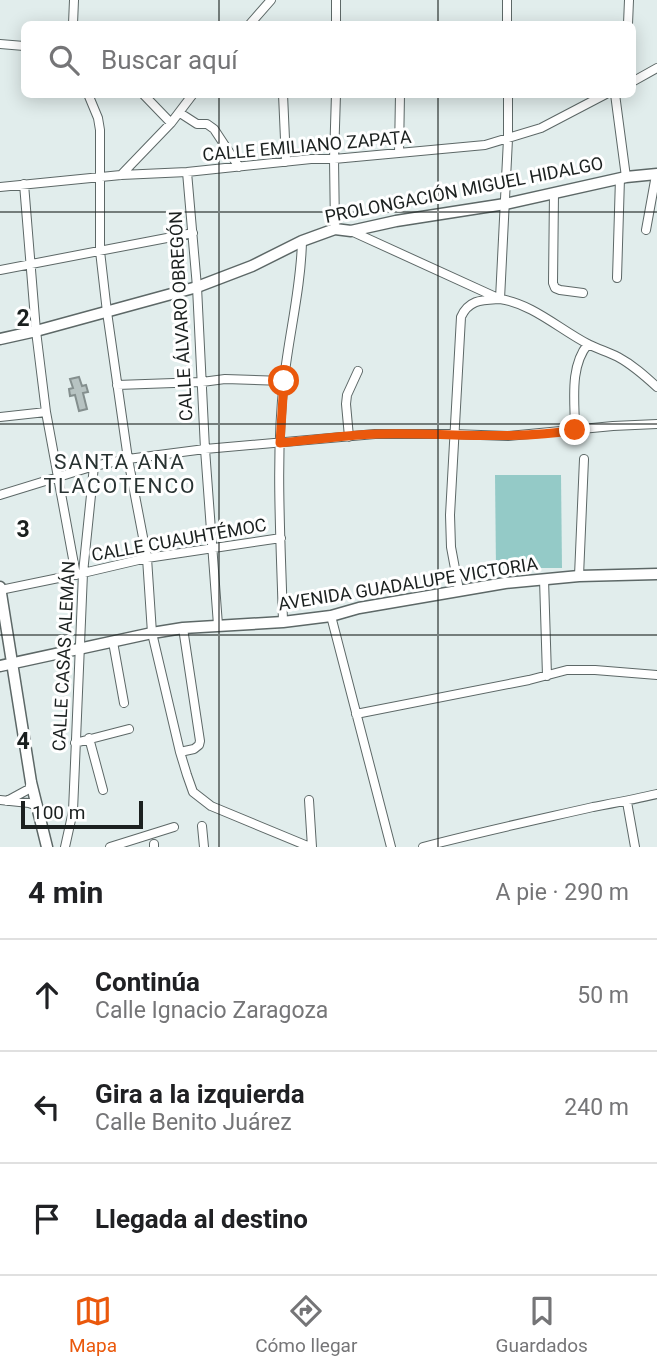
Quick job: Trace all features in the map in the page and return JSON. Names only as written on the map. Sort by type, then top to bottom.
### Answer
[{"type":"street","points":[[73,21],[74,0]]},
{"type":"street","points":[[253,21],[271,0]]},
{"type":"street","points":[[336,0],[336,21]]},
{"type":"street","points":[[507,0],[507,21]]},
{"type":"street","points":[[628,21],[629,0]]},
{"type":"street","points":[[0,44],[21,46]]},
{"type":"street","points":[[636,80],[657,68]]},
{"type":"street","points":[[90,98],[100,130],[100,251],[117,386],[147,558],[152,633],[180,752],[193,792],[211,806],[311,847],[309,800]]},
{"type":"street","points":[[148,98],[171,123]]},
{"type":"street","points":[[121,175],[180,113],[190,98]]},
{"type":"street","points":[[284,98],[286,162]]},
{"type":"street","points":[[335,229],[336,98]]},
{"type":"street","points":[[399,153],[400,98]]},
{"type":"street","points":[[500,299],[508,98]]},
{"type":"street","name":"CALLE EMILIANO ZAPATA","points":[[0,187],[485,145],[557,121],[599,98]]},
{"type":"street","points":[[615,98],[623,177],[617,278]]},
{"type":"street","points":[[180,113],[197,124],[207,124],[214,129],[239,167]]},
{"type":"street","name":"CALLE ÁLVARO OBREGÓN","points":[[187,172],[197,287],[218,625]]},
{"type":"street","points":[[646,230],[656,174]]},
{"type":"street","name":"PROLONGACIÓN MIGUEL HIDALGO","points":[[0,339],[197,287],[335,229],[351,231],[505,204],[623,177],[656,174]]},
{"type":"street","points":[[24,184],[36,331],[46,412],[80,574]]},
{"type":"street","points":[[554,192],[553,282],[555,288],[560,290],[583,293]]},
{"type":"street","points":[[351,231],[500,299],[525,306],[588,344],[617,357],[657,387]]},
{"type":"street","points":[[0,270],[193,233]]},
{"type":"street","points":[[283,622],[280,443],[284,381],[301,267],[302,241]]},
{"type":"street","points":[[459,590],[451,547],[450,515],[461,317],[473,302],[500,299]]},
{"type":"street","points":[[575,430],[577,363],[588,344]]},
{"type":"street","points":[[349,437],[347,395],[358,371]]},
{"type":"street","points":[[117,386],[225,379],[284,381]]},
{"type":"street","points":[[0,417],[46,412]]},
{"type":"street","points":[[0,495],[94,466],[205,449],[375,434],[508,436],[657,424]]},
{"type":"street","points":[[579,576],[584,459]]},
{"type":"street","name":"CALLE CASAS ALEMÁN","points":[[65,847],[73,811],[80,649],[80,574],[94,466]]},
{"type":"street","name":"CALLE CUAUHTÉMOC","points":[[0,589],[147,558],[281,538]]},
{"type":"street","name":"AVENIDA GUADALUPE VICTORIA","points":[[0,667],[183,628],[331,617],[359,608],[459,590],[544,579],[657,574]]},
{"type":"street","points":[[544,579],[547,676]]},
{"type":"street","points":[[0,589],[31,782],[47,847]]},
{"type":"street","points":[[331,617],[391,847]]},
{"type":"street","points":[[180,752],[194,749],[200,741],[183,628]]},
{"type":"street","points":[[113,642],[124,703]]},
{"type":"street","points":[[356,714],[567,670],[657,674]]},
{"type":"street","points":[[75,743],[129,729]]},
{"type":"street","points":[[89,738],[103,790]]},
{"type":"street","points":[[3,801],[29,789],[31,782]]},
{"type":"street","points":[[423,847],[657,794]]},
{"type":"street","points":[[3,801],[37,806]]},
{"type":"street","points":[[627,802],[635,847]]},
{"type":"street","points":[[202,825],[204,847]]},
{"type":"street","points":[[110,847],[174,827]]},
{"type":"shaded area","points":[[495,475],[561,475],[562,568],[496,568]]},
{"type":"building","points":[[79,377],[88,392],[83,393],[87,409],[79,411],[75,395],[70,396],[69,389],[73,388],[70,379]]},
{"type":"district","name":"SANTA ANA TLACOTENCO","points":[[120,474]]},
{"type":"route","points":[[284,381],[280,443],[375,434],[508,436],[575,430]]}]
